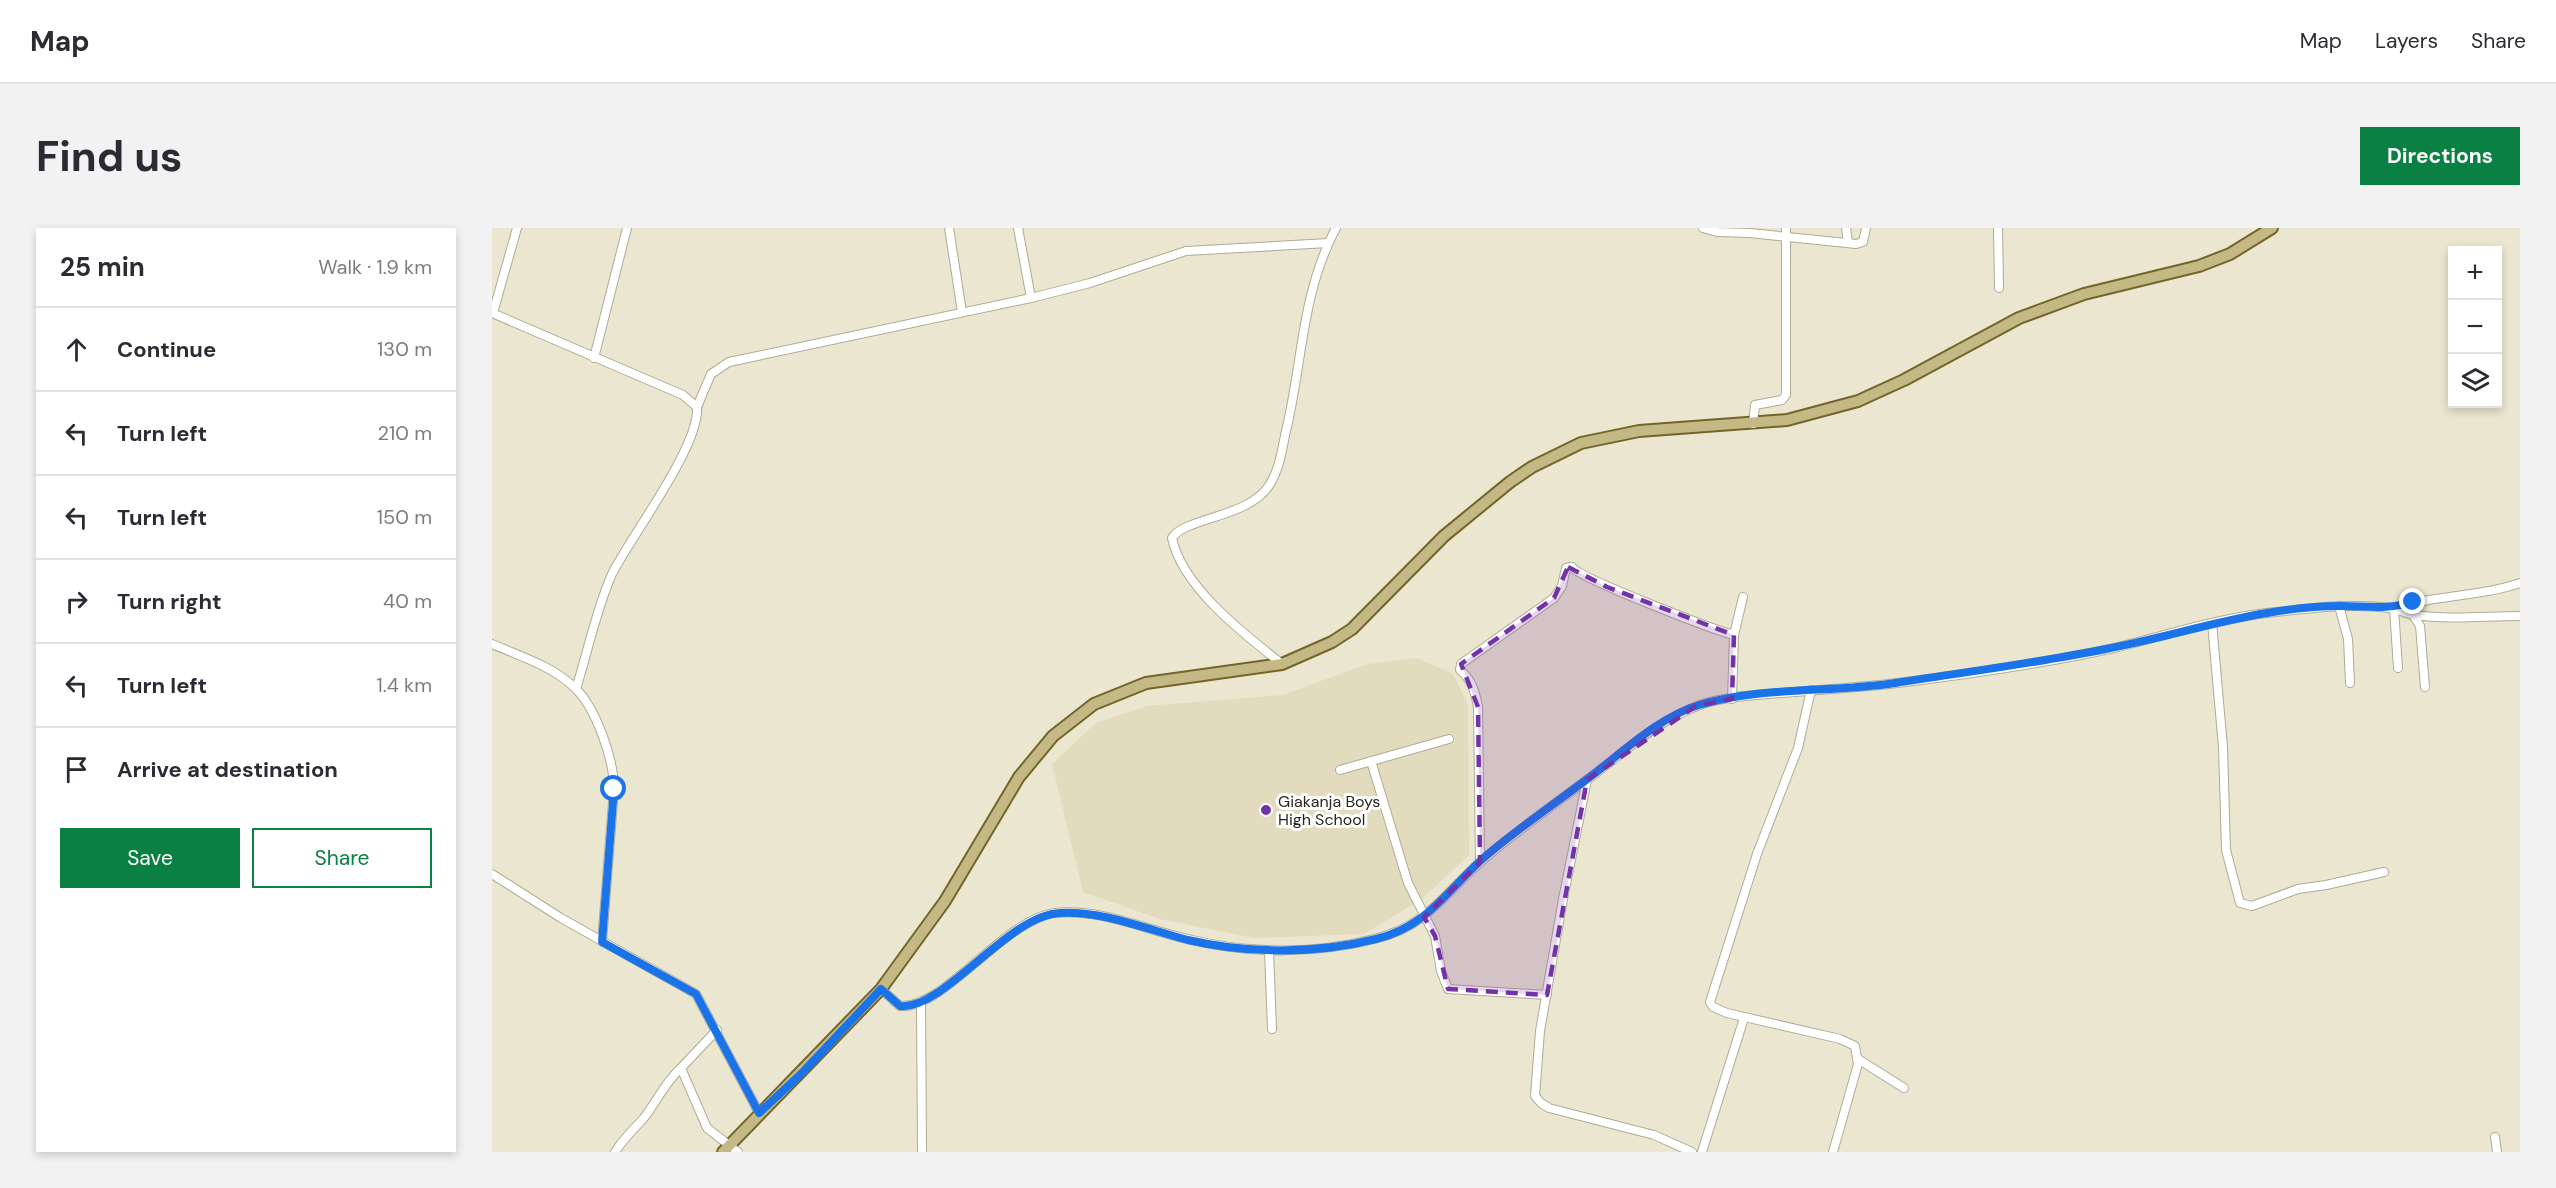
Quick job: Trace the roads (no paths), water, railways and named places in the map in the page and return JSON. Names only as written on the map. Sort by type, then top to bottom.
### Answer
[{"type":"main road","points":[[730,1150],[759,1113],[801,1074],[881,989],[945,901],[1019,777],[1053,736],[1094,704],[1146,683],[1281,664],[1332,642],[1352,629],[1444,536],[1510,482],[1557,453],[1581,443],[1639,431],[1753,424],[1807,416],[1858,401],[1904,381],[2030,314],[2084,294],[2199,266],[2230,254],[2272,228]]},
{"type":"street","points":[[517,228],[492,313],[683,395],[697,407]]},
{"type":"street","points":[[594,358],[627,228]]},
{"type":"street","points":[[949,228],[962,312]]},
{"type":"street","points":[[1018,228],[1031,298]]},
{"type":"street","points":[[1281,664],[1235,627],[1216,608],[1199,588],[1174,548],[1172,538],[1183,529],[1245,506],[1269,486],[1277,470],[1291,408],[1307,304],[1328,243],[1336,228]]},
{"type":"street","points":[[1703,228],[1717,232],[1751,230],[1786,238],[1848,243],[1863,242],[1866,228]]},
{"type":"street","points":[[1753,424],[1755,405],[1782,400],[1786,395],[1786,228]]},
{"type":"street","points":[[1846,228],[1848,243]]},
{"type":"street","points":[[1998,228],[1999,288]]},
{"type":"street","points":[[576,688],[613,574],[669,479],[696,422],[697,407],[711,374],[729,362],[851,338],[1090,284],[1186,251],[1328,243]]},
{"type":"street","points":[[1480,862],[1478,707],[1475,692],[1469,678],[1461,670],[1461,664],[1554,597],[1562,586],[1566,568],[1572,567],[1576,572],[1607,587],[1660,606],[1708,628],[1734,635]]},
{"type":"street","points":[[2394,608],[2413,602],[2499,591],[2520,583]]},
{"type":"street","points":[[1732,699],[1734,635],[1743,597]]},
{"type":"street","points":[[2339,606],[2348,639],[2350,683]]},
{"type":"street","points":[[881,989],[900,1006],[908,1007],[921,1001],[1041,915],[1053,913],[1105,918],[1221,946],[1269,950],[1329,947],[1369,941],[1410,928],[1480,862],[1587,780],[1676,716],[1696,706],[1732,699],[1892,683],[2109,649],[2212,623],[2270,612],[2339,606],[2394,608],[2413,615],[2520,616]]},
{"type":"street","points":[[2394,608],[2398,668]]},
{"type":"street","points":[[2413,615],[2420,626],[2425,687]]},
{"type":"street","points":[[2212,623],[2223,747],[2226,850],[2240,903],[2252,906],[2298,889],[2384,872]]},
{"type":"street","points":[[492,644],[556,674],[576,688],[608,748],[614,769],[613,819],[602,942]]},
{"type":"street","points":[[1811,690],[1798,748],[1757,854],[1727,952],[1710,998],[1713,1007],[1744,1018],[1850,1042],[1857,1049],[1858,1059],[1833,1152]]},
{"type":"street","points":[[1340,770],[1449,739]]},
{"type":"street","points":[[1371,761],[1408,883],[1435,936],[1441,971],[1448,989],[1547,995]]},
{"type":"street","points":[[1587,780],[1563,899],[1547,995],[1535,1076],[1537,1100],[1549,1108],[1654,1135],[1692,1152]]},
{"type":"street","points":[[492,874],[602,942],[696,994],[759,1113]]},
{"type":"street","points":[[1269,950],[1272,1029]]},
{"type":"street","points":[[921,1001],[922,1152]]},
{"type":"street","points":[[1702,1152],[1744,1018]]},
{"type":"street","points":[[615,1152],[624,1137],[644,1117],[668,1080],[717,1030]]},
{"type":"street","points":[[1858,1059],[1904,1088]]},
{"type":"street","points":[[681,1068],[707,1128],[730,1150]]},
{"type":"street","points":[[2494,1137],[2497,1152]]},
{"type":"place","name":"Giakanja Boys High School","points":[[1266,810]]}]
